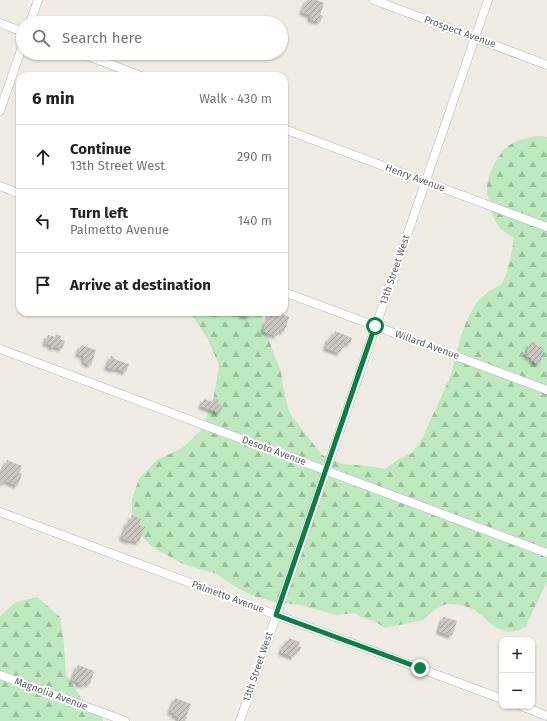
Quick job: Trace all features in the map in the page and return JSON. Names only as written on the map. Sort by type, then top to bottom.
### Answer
[{"type":"street","points":[[32,16],[38,0]]},
{"type":"street","name":"Prospect Avenue","points":[[374,0],[547,65]]},
{"type":"street","name":"13th Street West","points":[[240,721],[488,0]]},
{"type":"street","points":[[0,23],[16,29]]},
{"type":"street","points":[[0,111],[18,60]]},
{"type":"street","points":[[99,60],[130,72]]},
{"type":"street","name":"Henry Avenue","points":[[288,131],[547,228]]},
{"type":"street","points":[[0,186],[16,192]]},
{"type":"street","name":"Willard Avenue","points":[[288,293],[547,390]]},
{"type":"street","name":"Desoto Avenue","points":[[0,349],[547,553]]},
{"type":"street","name":"Palmetto Avenue","points":[[0,512],[499,698]]},
{"type":"street","name":"Magnolia Avenue","points":[[0,675],[125,721]]},
{"type":"street","points":[[529,709],[547,716]]},
{"type":"green space","points":[[536,136],[547,137],[547,582],[526,627],[517,631],[508,632],[495,627],[475,610],[462,605],[446,604],[434,610],[423,620],[385,628],[376,622],[361,617],[355,613],[336,615],[300,605],[275,602],[253,596],[237,588],[215,573],[181,563],[151,546],[137,527],[132,513],[132,499],[139,479],[157,460],[184,447],[201,430],[213,401],[219,365],[208,339],[193,316],[262,316],[262,320],[281,372],[284,392],[290,414],[322,455],[342,464],[385,469],[397,460],[412,453],[422,439],[451,375],[460,339],[467,320],[479,300],[489,291],[502,284],[506,274],[514,238],[497,224],[492,213],[487,194],[487,186],[492,168],[499,156],[507,147],[517,141]]},
{"type":"green space","points":[[37,597],[60,617],[64,644],[66,675],[81,698],[102,717],[103,721],[0,721],[0,616],[16,602]]},
{"type":"building","points":[[307,0],[316,0],[324,3],[320,15],[323,16],[320,22],[310,19],[311,15],[302,12]]},
{"type":"building","points":[[269,316],[289,317],[284,332],[279,330],[277,336],[263,331]]},
{"type":"building","points":[[335,331],[352,338],[350,344],[344,342],[343,349],[342,348],[340,353],[326,348],[329,337],[332,338]]},
{"type":"building","points":[[56,334],[61,336],[60,339],[65,341],[62,349],[54,346],[54,348],[51,347],[51,345],[45,343],[48,335],[55,337]]},
{"type":"building","points":[[530,343],[544,348],[540,364],[531,360],[532,358],[526,356]]},
{"type":"building","points":[[81,345],[96,350],[91,365],[84,362],[84,356],[78,354]]},
{"type":"building","points":[[111,356],[114,357],[114,359],[129,364],[126,372],[107,367]]},
{"type":"building","points":[[214,398],[219,400],[218,404],[223,406],[220,413],[201,406],[204,399],[212,402]]},
{"type":"building","points":[[7,460],[22,466],[19,473],[22,474],[18,485],[16,486],[14,483],[13,484],[7,481],[0,484],[0,472],[2,472]]},
{"type":"building","points":[[132,515],[141,519],[139,525],[145,527],[139,542],[122,538],[128,521],[130,521]]},
{"type":"building","points":[[443,617],[457,621],[452,636],[439,631]]},
{"type":"building","points":[[289,638],[300,642],[298,646],[301,647],[299,652],[296,651],[294,657],[281,652],[283,646],[285,646],[284,643],[286,644]]},
{"type":"building","points":[[78,665],[94,671],[90,684],[85,683],[85,685],[81,685],[78,684],[79,682],[72,680]]},
{"type":"building","points":[[175,698],[191,704],[185,721],[178,721],[179,717],[174,715],[175,713],[170,712]]},
{"type":"route","points":[[375,326],[276,615],[420,668]]}]
